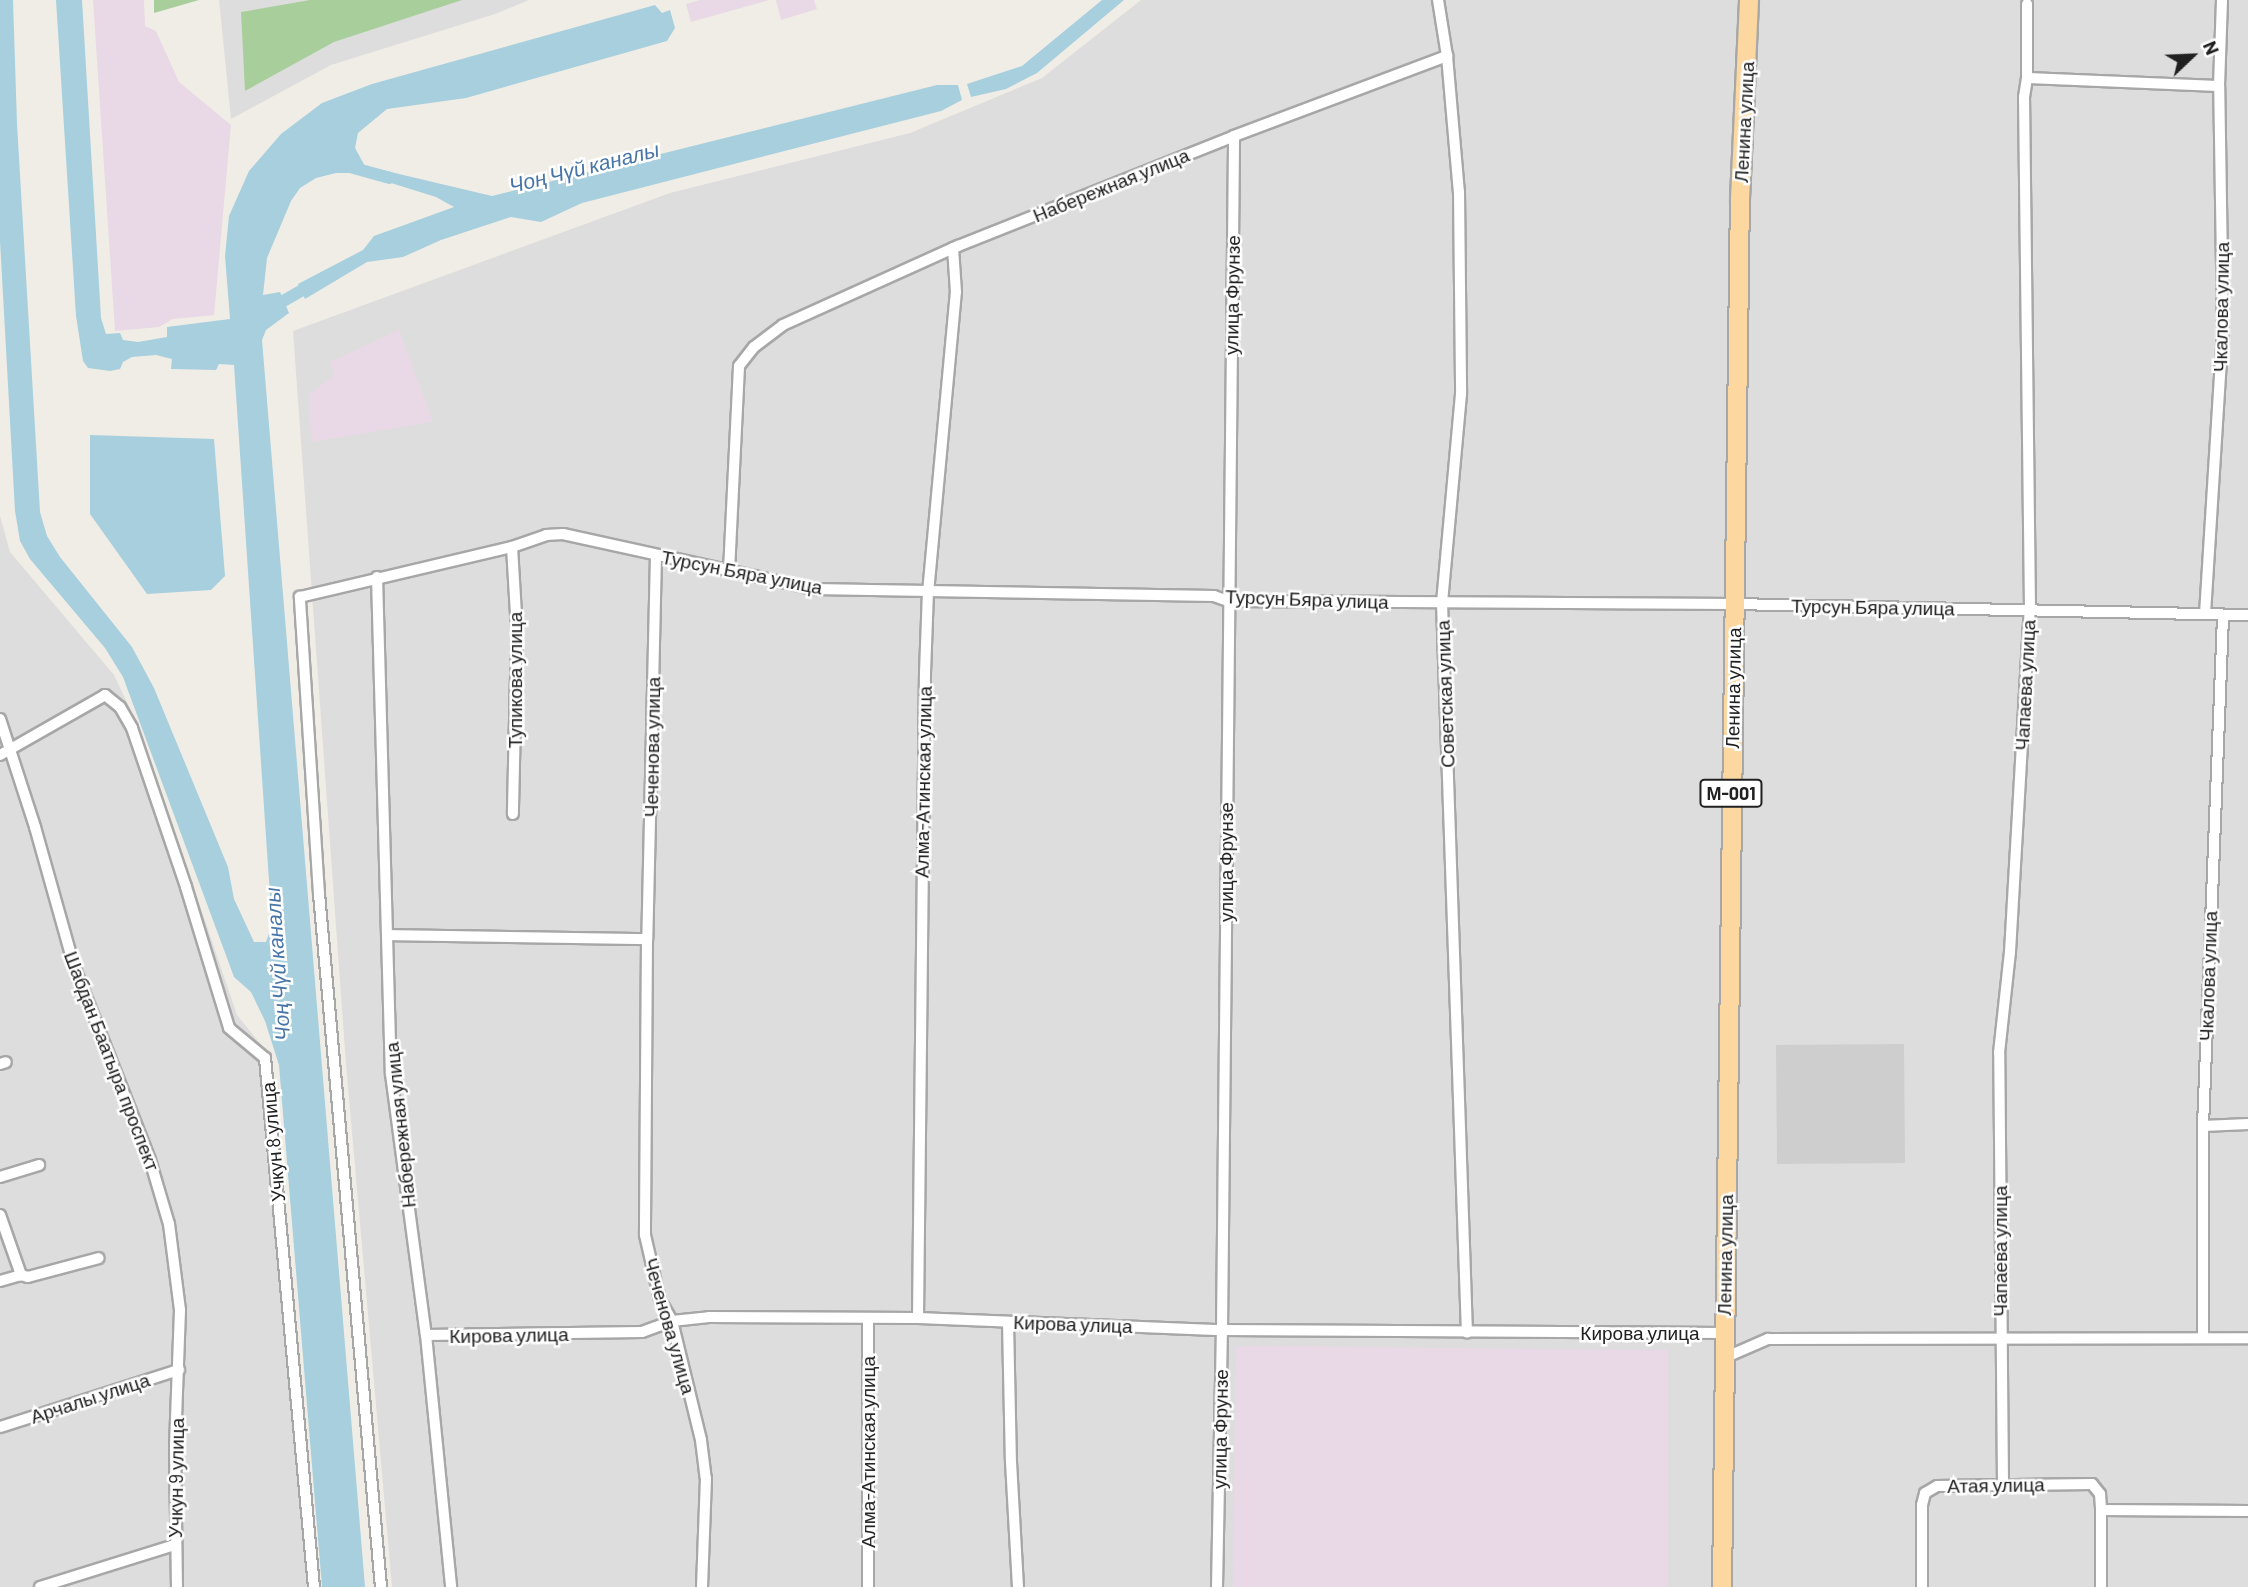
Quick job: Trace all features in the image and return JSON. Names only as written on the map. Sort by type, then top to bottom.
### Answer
[{"type":"main road","name":"Ленина улица","points":[[1721,1587],[1740,199],[1749,0]]},
{"type":"street","points":[[1438,0],[1447,56]]},
{"type":"street","name":"Чкалова улица","points":[[2205,614],[2223,329],[2219,86],[2221,0]]},
{"type":"street","name":"Чапаева улица","points":[[2003,1484],[1999,1053],[2010,951],[2030,609],[2024,97],[2027,78],[2027,4]]},
{"type":"street","name":"Набережная улица","points":[[729,571],[739,366],[754,347],[783,325],[953,248],[1234,136],[1447,56]]},
{"type":"street","name":"Советская улица","points":[[1447,56],[1459,192],[1461,394],[1442,603],[1466,1333]]},
{"type":"street","points":[[2027,78],[2219,86]]},
{"type":"street","name":"улица Фрунзе","points":[[1217,1587],[1234,136]]},
{"type":"street","name":"Алма-Атинская улица","points":[[918,1318],[925,673],[928,593],[956,292],[953,248]]},
{"type":"street","name":"Турсун Бяра улица","points":[[381,1587],[318,894],[300,597],[512,547],[546,535],[563,534],[814,589],[1214,596],[1228,601],[1734,604],[2248,615]]},
{"type":"street","name":"Тупикова улица","points":[[512,547],[517,632],[513,814]]},
{"type":"street","name":"Чеченова улица","points":[[656,555],[645,1235],[660,1300],[672,1321],[701,1440],[706,1478],[702,1587]]},
{"type":"street","name":"Набережная улица","points":[[377,578],[391,1074],[426,1335],[452,1587]]},
{"type":"street","name":"Чкалова улица","points":[[2203,1337],[2203,1126],[2223,616]]},
{"type":"street","name":"Учкун 8 улица","points":[[12,749],[105,695],[120,707],[132,728],[186,887],[229,1028],[265,1058],[314,1587]]},
{"type":"street","name":"Шабдан Баатыра проспект","points":[[0,719],[12,749],[78,977],[160,1190],[178,1281],[179,1370]]},
{"type":"street","points":[[0,755],[12,749]]},
{"type":"street","points":[[388,935],[648,939]]},
{"type":"street","points":[[2203,1126],[2248,1124]]},
{"type":"street","points":[[0,1177],[39,1165]]},
{"type":"street","points":[[0,1215],[21,1275]]},
{"type":"street","points":[[0,1281],[21,1275],[28,1277],[100,1258]]},
{"type":"street","name":"Кирова улица","points":[[426,1335],[642,1332],[672,1321],[709,1317],[918,1318],[1222,1330],[1724,1333]]},
{"type":"street","name":"Алма-Атинская улица","points":[[868,1318],[868,1587]]},
{"type":"street","points":[[1008,1322],[1011,1462],[1018,1587]]},
{"type":"street","name":"Кирова улица","points":[[1724,1358],[1768,1339],[2001,1336],[2248,1338]]},
{"type":"street","name":"Арчалы улица","points":[[0,1427],[179,1370]]},
{"type":"street","name":"Учкун 9 улица","points":[[177,1587],[175,1446],[179,1370]]},
{"type":"street","name":"Атая улица","points":[[1922,1587],[1922,1505],[1925,1493],[1937,1486],[2092,1484],[2100,1494],[2101,1510]]},
{"type":"street","points":[[2101,1587],[2101,1510],[2248,1511]]},
{"type":"street","points":[[40,1587],[175,1545]]},
{"type":"shaded area","points":[[93,0],[144,0],[145,26],[156,31],[179,82],[231,125],[214,315],[173,319],[159,327],[115,331]]},
{"type":"shaded area","points":[[219,0],[529,0],[495,14],[331,65],[231,119]]},
{"type":"shaded area","points":[[700,0],[769,0],[691,22],[686,4]]},
{"type":"shaded area","points":[[776,0],[814,0],[817,9],[781,20]]},
{"type":"shaded area","points":[[1141,0],[2248,0],[2248,1587],[392,1587],[346,1064],[293,331],[670,193],[910,133],[1042,78]]},
{"type":"shaded area","points":[[399,330],[433,422],[311,442],[309,395],[334,375],[330,362]]},
{"type":"shaded area","points":[[0,516],[10,552],[114,675],[141,732],[237,1015],[270,1056],[318,1587],[0,1587]]},
{"type":"shaded area","points":[[1904,1044],[1905,1163],[1777,1164],[1776,1045]]},
{"type":"shaded area","points":[[1236,1346],[1668,1350],[1668,1587],[1233,1587]]},
{"type":"green space","points":[[154,0],[199,0],[154,13]]},
{"type":"green space","points":[[310,0],[462,0],[334,42],[245,91],[241,12]]},
{"type":"water","points":[[0,0],[13,0],[17,124],[40,512],[47,536],[60,557],[132,647],[154,688],[228,867],[234,899],[254,942],[266,942],[272,925],[234,365],[219,364],[216,370],[171,369],[172,359],[156,355],[132,357],[123,362],[120,369],[110,371],[88,368],[83,361],[76,316],[56,0],[82,0],[101,318],[106,334],[120,333],[123,340],[138,342],[167,337],[167,327],[230,319],[225,256],[229,216],[249,171],[281,134],[322,103],[372,84],[655,5],[662,13],[670,10],[675,28],[667,41],[466,98],[387,109],[358,133],[355,148],[366,168],[364,173],[336,173],[316,178],[300,188],[291,201],[267,258],[263,295],[280,292],[289,313],[266,330],[262,340],[365,1587],[322,1587],[279,1065],[265,1021],[251,992],[234,977],[123,677],[105,648],[30,559],[20,541],[15,511],[0,241]]},
{"type":"water","points":[[1102,0],[1124,0],[1037,73],[1006,89],[971,97],[967,84],[1022,66]]},
{"type":"water","points":[[937,85],[958,85],[962,100],[941,111],[582,203],[541,222],[511,217],[441,240],[403,257],[367,262],[305,299],[298,284],[363,250],[374,236],[454,207],[436,197],[375,178],[378,169],[492,196]]},
{"type":"water","points":[[90,435],[214,439],[225,576],[211,590],[147,594],[90,514]]},
{"type":"waterway","points":[[350,167],[390,178]]},
{"type":"waterway","name":"Чоң Чүй каналы","points":[[271,308],[313,284]]}]
